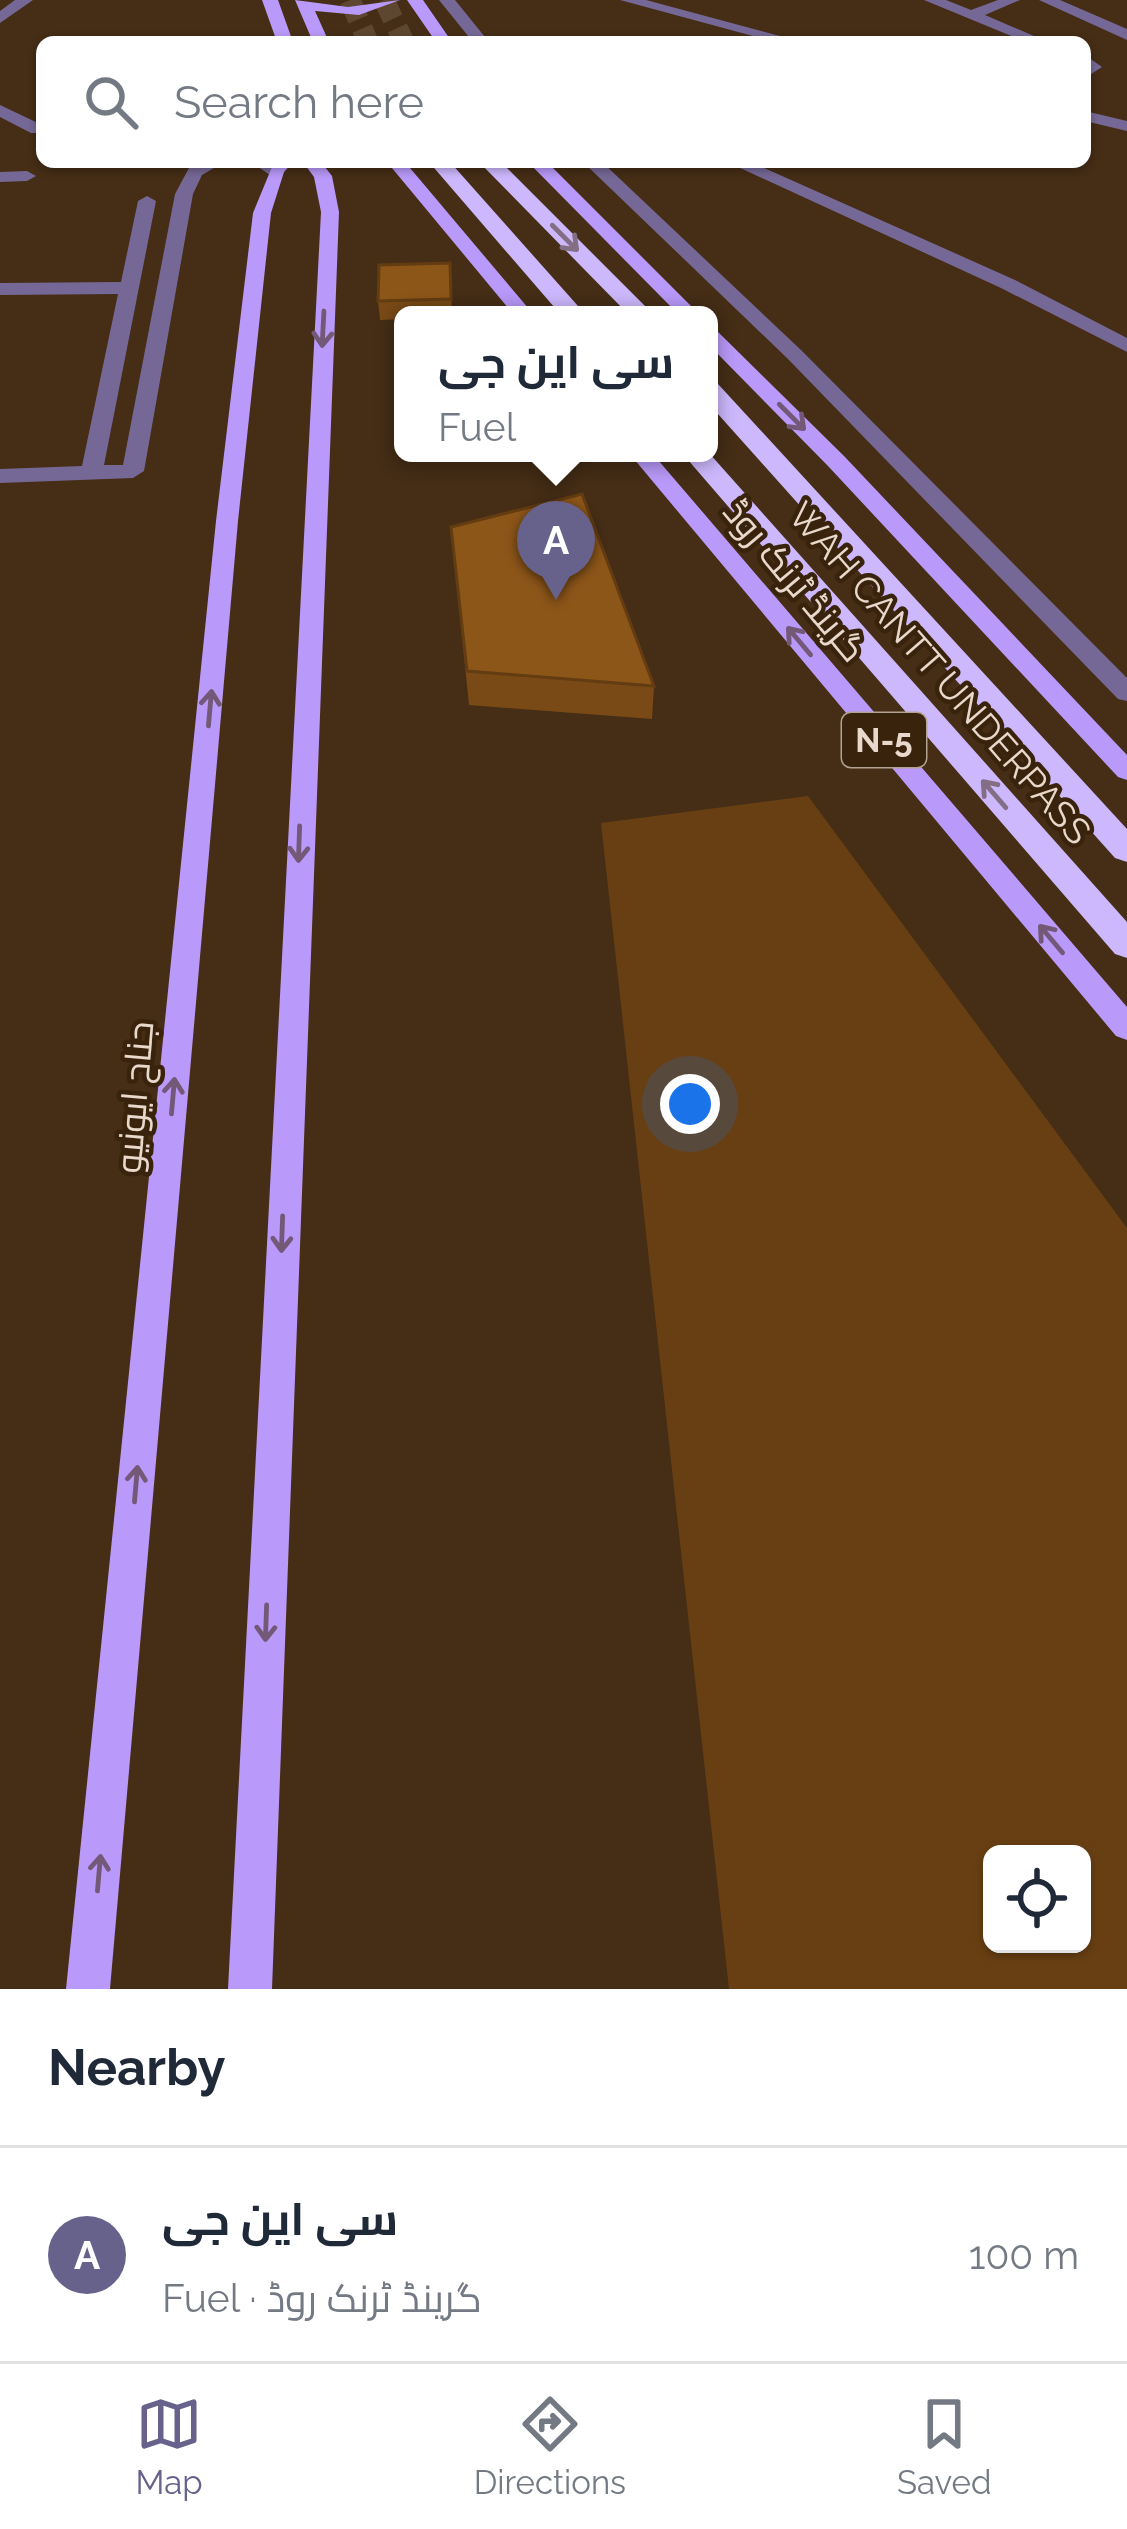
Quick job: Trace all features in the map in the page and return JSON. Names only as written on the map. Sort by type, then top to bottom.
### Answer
[{"type":"highway","points":[[445,168],[566,306]]},
{"type":"highway","points":[[495,168],[633,306]]},
{"type":"highway","name":"WAH CANTT UNDERPASS","points":[[718,399],[1127,850]]},
{"type":"highway","name":"WAH CANTT UNDERPASS","points":[[703,462],[1127,945]]},
{"type":"main road","points":[[270,0],[283,36]]},
{"type":"main road","points":[[304,0],[320,9],[354,11],[392,0]]},
{"type":"main road","points":[[304,0],[319,36]]},
{"type":"main road","points":[[415,0],[440,36]]},
{"type":"main road","name":"جناح ایونیو","points":[[88,1989],[227,521],[262,213],[272,168]]},
{"type":"main road","points":[[250,1989],[330,212],[316,168]]},
{"type":"main road","points":[[401,168],[516,306]]},
{"type":"main road","points":[[543,168],[681,306]]},
{"type":"main road","points":[[718,343],[836,461],[1127,771]]},
{"type":"main road","name":"گرینڈ ٹرنک روڈ","points":[[648,462],[1127,1028]]},
{"type":"street","points":[[0,18],[26,0]]},
{"type":"street","points":[[447,0],[477,36]]},
{"type":"street","points":[[628,0],[770,36]]},
{"type":"street","points":[[932,0],[1025,36]]},
{"type":"street","points":[[971,15],[1012,0]]},
{"type":"street","points":[[1047,0],[1127,35]]},
{"type":"street","points":[[0,110],[36,128]]},
{"type":"street","points":[[1091,117],[1127,126]]},
{"type":"street","points":[[0,476],[133,471],[184,194],[189,178],[205,168]]},
{"type":"street","points":[[598,168],[794,354],[1127,693]]},
{"type":"street","points":[[749,168],[987,274],[1127,346]]},
{"type":"street","points":[[0,177],[27,176]]},
{"type":"street","points":[[92,472],[147,201]]},
{"type":"street","points":[[0,289],[128,288]]},
{"type":"street","points":[[836,461],[884,449]]},
{"type":"shaded area","points":[[808,796],[1127,1228],[1127,1989],[729,1989],[601,823]]},
{"type":"building","points":[[450,263],[451,299],[378,301],[379,265]]},
{"type":"building","points":[[582,494],[654,686],[467,671],[451,527]]},
{"type":"tunnel","points":[[350,0],[365,36]]},
{"type":"tunnel","points":[[384,0],[401,36]]},
{"type":"place","name":"سی این جی","points":[[556,600]]}]
